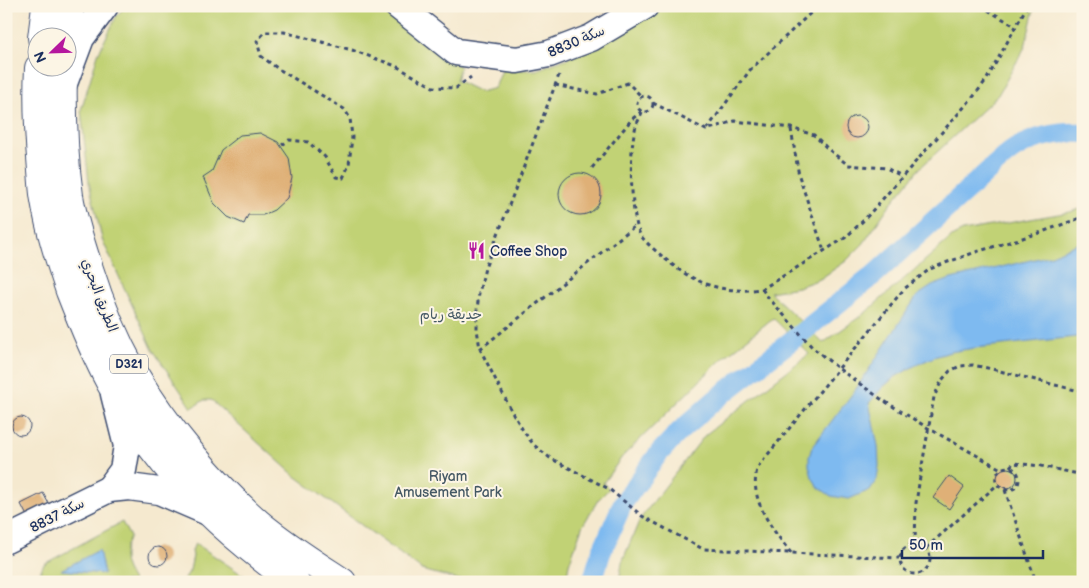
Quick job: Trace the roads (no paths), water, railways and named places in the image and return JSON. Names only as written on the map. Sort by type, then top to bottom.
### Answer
[{"type":"main road","points":[[43,28],[46,6]]},
{"type":"main road","points":[[67,28],[70,6]]},
{"type":"main road","name":"الطريق البحري","points":[[38,78],[40,146],[45,200],[58,256],[93,348],[112,384],[142,433],[181,483],[210,513],[254,551],[295,582]]},
{"type":"main road","name":"الطريق البحري","points":[[63,78],[62,116],[69,197],[81,247],[98,295],[133,372],[163,418],[200,464],[232,499],[259,524],[342,582]]},
{"type":"street","points":[[78,44],[105,6]]},
{"type":"street","name":"سكة 8830","points":[[398,6],[456,52],[482,57],[517,60],[549,54],[591,38],[646,6]]},
{"type":"street","name":"سكة 8837","points":[[109,489],[123,470],[127,446],[112,384]]},
{"type":"street","name":"سكة 8837","points":[[6,540],[109,489],[129,487],[158,491],[210,513]]},
{"type":"water","points":[[1083,241],[1083,335],[950,352],[916,365],[895,377],[869,403],[878,446],[879,466],[877,479],[870,490],[849,499],[831,496],[818,487],[812,477],[809,466],[812,447],[856,389],[917,296],[932,286],[951,279],[1052,255]]},
{"type":"water","points":[[99,550],[104,574],[61,570]]},
{"type":"waterway","points":[[592,582],[601,553],[623,503],[659,453],[680,431],[715,400],[875,274],[1009,153],[1041,137],[1066,133],[1083,133]]},
{"type":"place","name":"Coffee Shop","points":[[476,251]]},
{"type":"park label","name":"حديقة ريام","points":[[451,314]]},
{"type":"park label","name":"Riyam Amusement Park","points":[[448,484]]}]
